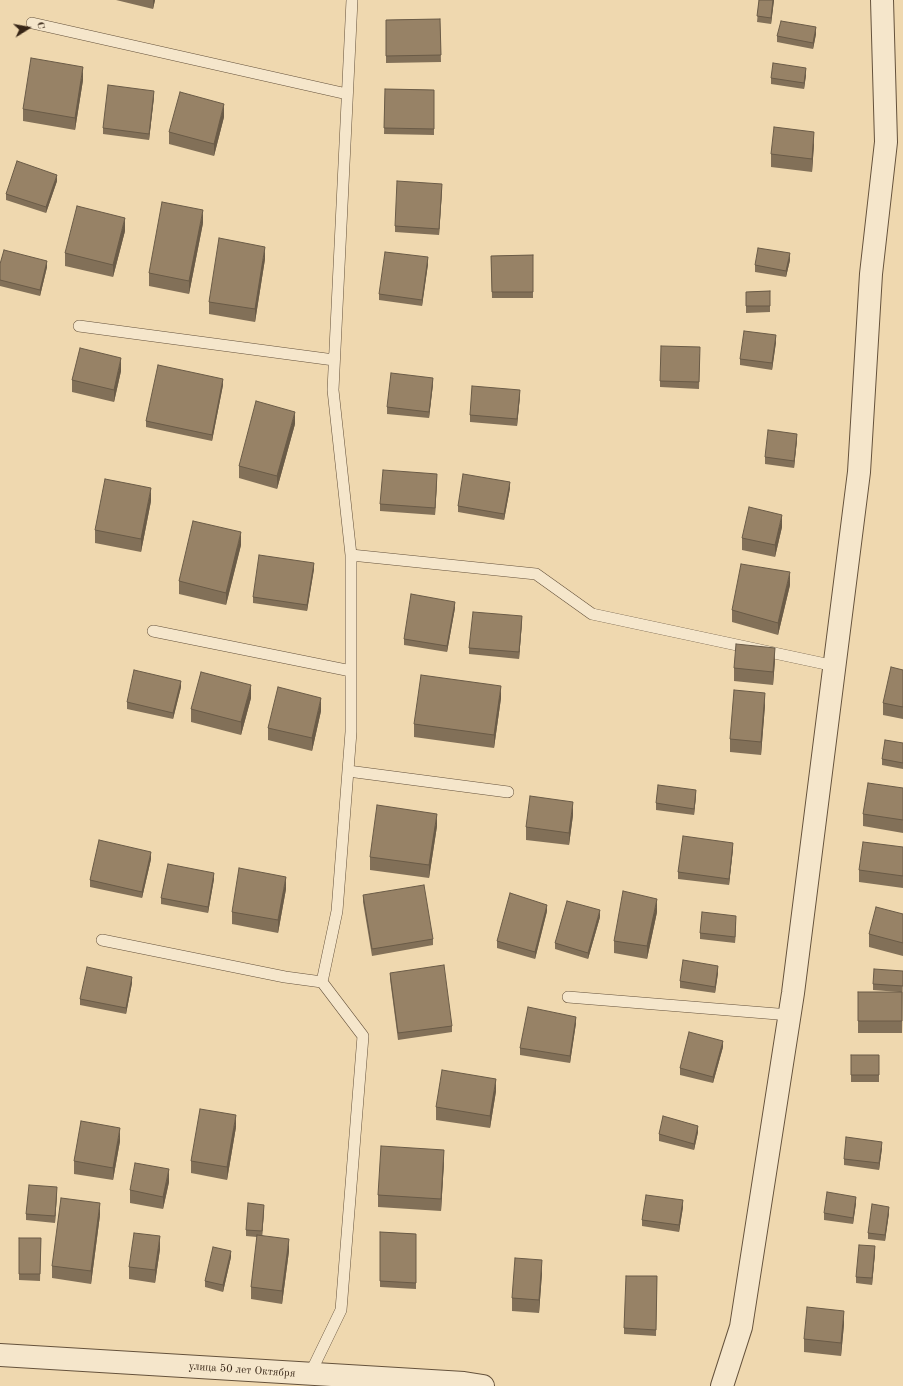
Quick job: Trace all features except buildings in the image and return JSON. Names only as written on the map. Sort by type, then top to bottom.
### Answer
[{"type":"street","points":[[722,1386],[741,1327],[790,1015],[859,472],[871,274],[895,144],[882,0]]},
{"type":"street","name":"улица 50 лет Октября","points":[[0,1355],[308,1380],[464,1382],[483,1386]]},
{"type":"lane","points":[[322,982],[337,911],[351,732],[351,555],[333,390],[352,0]]},
{"type":"lane","points":[[32,23],[347,94]]},
{"type":"lane","points":[[79,326],[334,360]]},
{"type":"lane","points":[[351,555],[536,574],[592,614],[835,666]]},
{"type":"lane","points":[[153,631],[351,670]]},
{"type":"lane","points":[[348,771],[508,792]]},
{"type":"lane","points":[[102,940],[285,977],[322,982],[363,1036],[342,1310],[308,1380]]},
{"type":"lane","points":[[568,997],[790,1015]]}]
